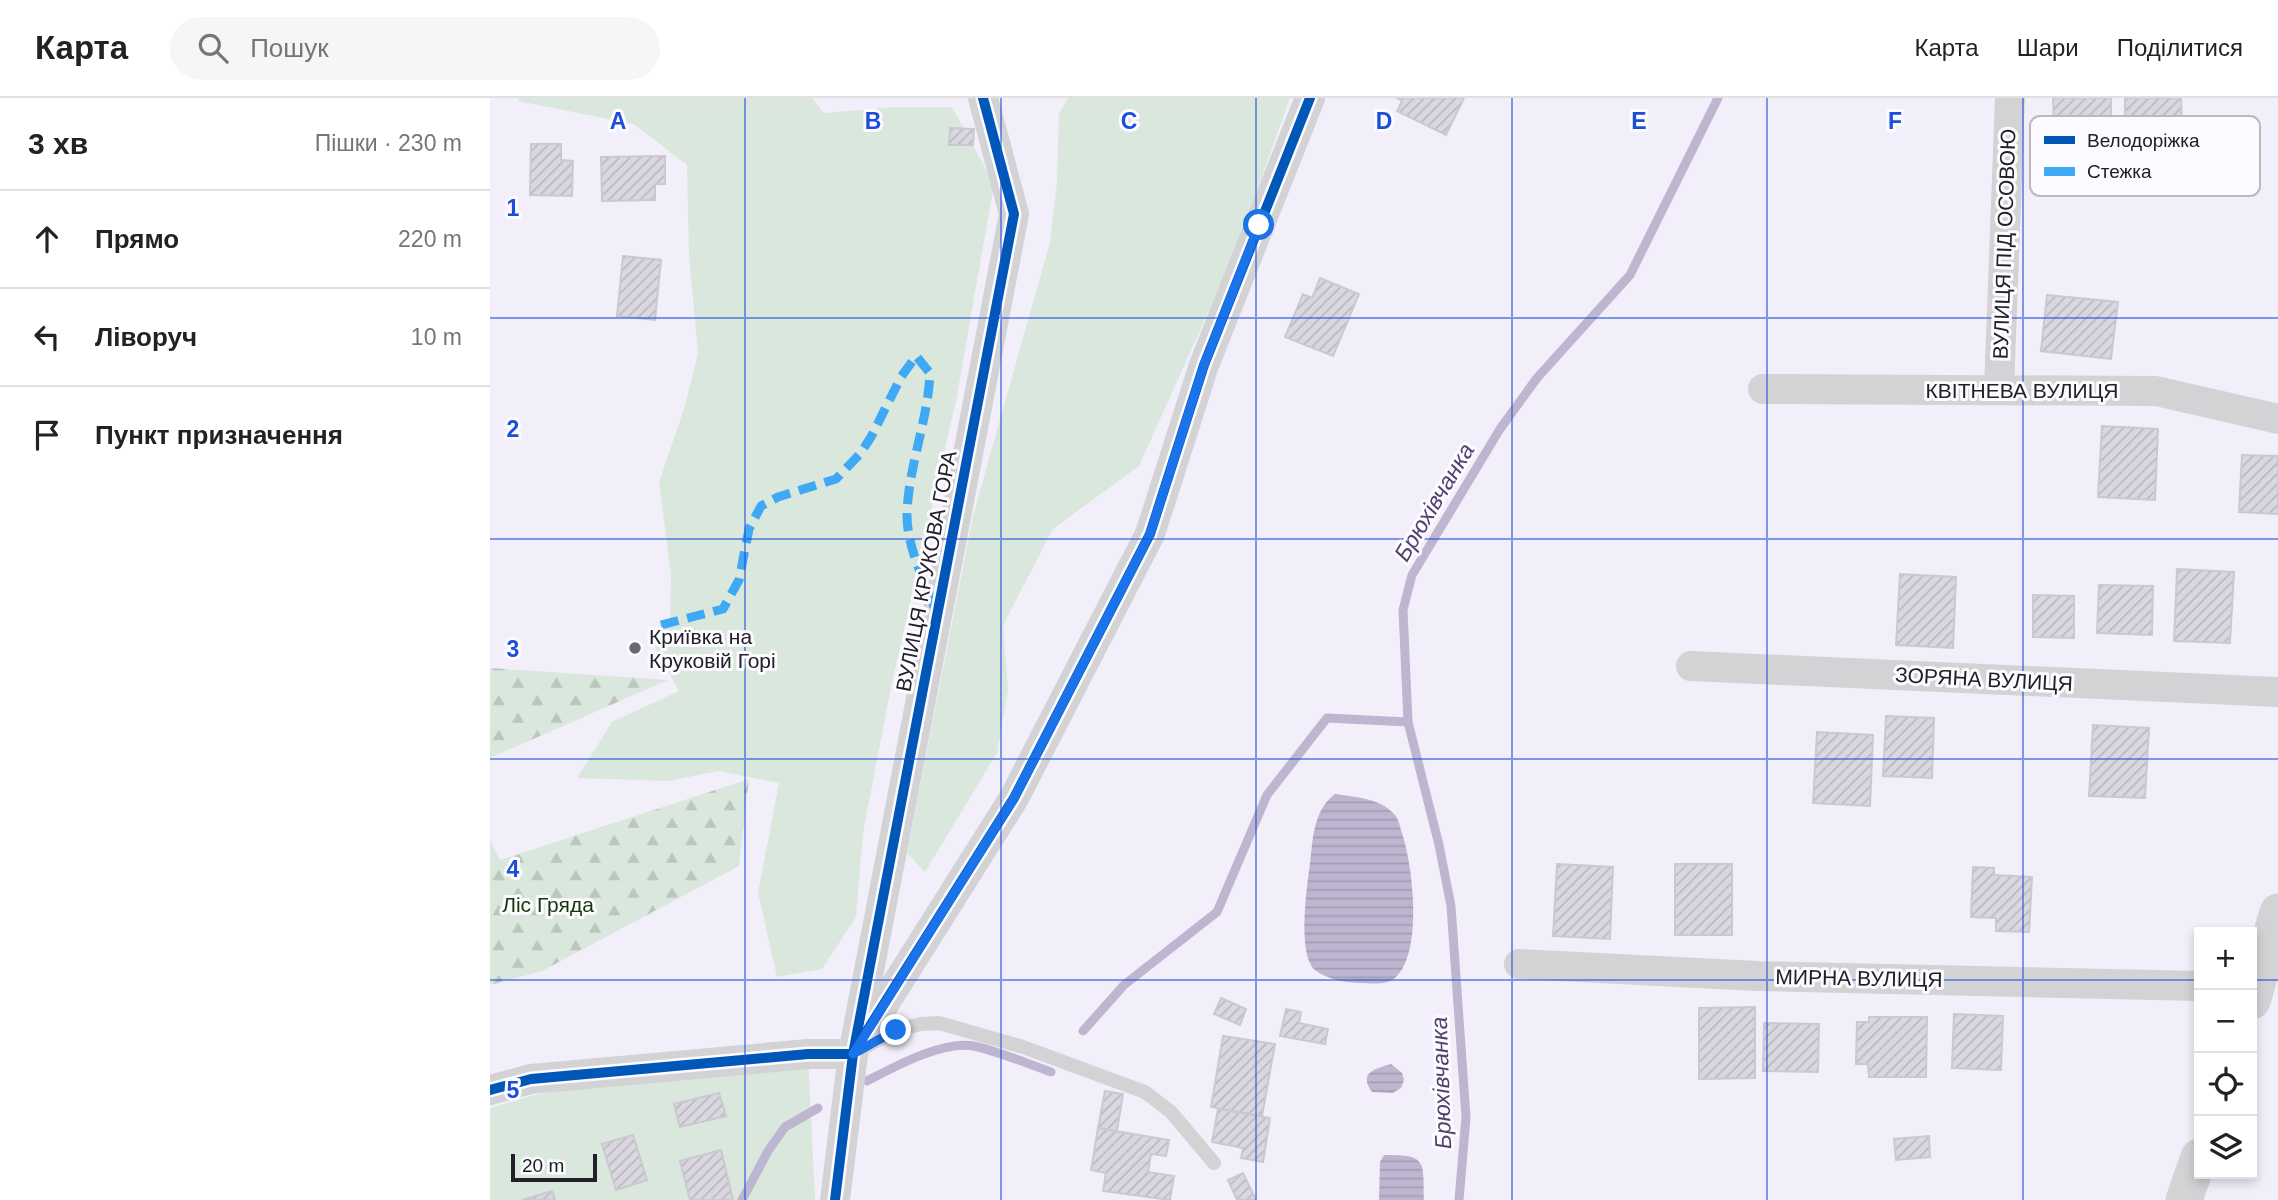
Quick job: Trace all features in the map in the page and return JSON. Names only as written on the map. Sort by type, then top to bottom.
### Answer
[{"type":"street","name":"ВУЛИЦЯ КРУКОВА ГОРА","points":[[835,1200],[853,1054],[1014,214],[983,98]]},
{"type":"street","points":[[490,1090],[531,1079],[808,1054],[853,1054],[1014,798],[1150,534],[1204,365],[1310,98]]},
{"type":"street","name":"ВУЛИЦЯ ПІД ОСОВОЮ","points":[[1999,390],[2010,98]]},
{"type":"street","name":"КВІТНЕВА ВУЛИЦЯ","points":[[1763,389],[2156,391],[2278,419]]},
{"type":"street","name":"ЗОРЯНА ВУЛИЦЯ","points":[[1691,666],[2278,692]]},
{"type":"street","points":[[2254,990],[2278,912]]},
{"type":"street","name":"МИРНА ВУЛИЦЯ","points":[[1519,964],[1757,976],[2194,986]]},
{"type":"street","points":[[2184,1200],[2194,1171]]},
{"type":"lane","points":[[853,1054],[896,1030],[939,1023],[1023,1047],[1145,1092],[1171,1112],[1214,1163]]},
{"type":"green space","points":[[520,98],[812,98],[824,113],[895,107],[952,107],[994,184],[957,396],[891,687],[863,833],[856,917],[822,969],[777,977],[758,893],[779,783],[718,771],[669,781],[577,778],[612,722],[679,691],[652,641],[670,625],[671,574],[659,482],[684,409],[698,353],[689,256],[687,165],[634,124],[518,101]]},
{"type":"green space","points":[[1068,98],[1290,98],[1233,257],[1139,466],[1053,529],[1003,625],[1008,690],[997,753],[925,872],[907,853],[973,516],[1050,242],[1057,182],[1059,114]]},
{"type":"green space","points":[[490,668],[668,680],[490,758]]},
{"type":"green space","name":"Ліс Гряда","points":[[749,779],[739,866],[542,971],[490,985],[490,840],[500,860]]},
{"type":"green space","points":[[808,1054],[815,1200],[490,1200],[490,1108],[535,1095]]},
{"type":"shaded area","points":[[1335,794],[1367,799],[1382,805],[1396,816],[1402,833],[1410,866],[1413,929],[1404,965],[1396,977],[1388,982],[1354,983],[1330,978],[1315,970],[1306,951],[1305,908],[1314,829],[1321,810]]},
{"type":"shaded area","points":[[1391,1064],[1402,1073],[1404,1080],[1401,1088],[1393,1093],[1372,1092],[1367,1080],[1370,1072]]},
{"type":"shaded area","points":[[1384,1155],[1409,1156],[1420,1163],[1424,1177],[1424,1200],[1379,1200],[1380,1162]]},
{"type":"building","points":[[1397,98],[1464,98],[1446,135],[1397,111],[1402,101]]},
{"type":"building","points":[[2053,98],[2111,98],[2111,116],[2054,116]]},
{"type":"building","points":[[2125,98],[2181,98],[2182,116],[2125,116]]},
{"type":"building","points":[[950,128],[974,129],[973,145],[949,145]]},
{"type":"building","points":[[531,144],[561,144],[561,160],[573,161],[572,196],[530,195]]},
{"type":"building","points":[[665,156],[665,184],[655,184],[655,200],[602,201],[601,157]]},
{"type":"building","points":[[623,256],[661,260],[655,320],[617,316]]},
{"type":"building","points":[[1320,278],[1359,294],[1333,356],[1285,337],[1303,294],[1312,298]]},
{"type":"building","points":[[2047,295],[2118,302],[2111,359],[2041,351]]},
{"type":"building","points":[[2102,426],[2158,429],[2155,500],[2098,497]]},
{"type":"building","points":[[2242,455],[2278,456],[2278,514],[2239,512]]},
{"type":"building","points":[[2177,569],[2234,572],[2230,643],[2174,641]]},
{"type":"building","points":[[1900,574],[1956,577],[1953,648],[1896,645]]},
{"type":"building","points":[[2099,585],[2153,586],[2152,635],[2097,633]]},
{"type":"building","points":[[2033,595],[2074,596],[2074,638],[2033,637]]},
{"type":"building","points":[[1886,716],[1934,718],[1932,778],[1883,776]]},
{"type":"building","points":[[2093,725],[2149,728],[2145,798],[2089,796]]},
{"type":"building","points":[[1817,732],[1873,735],[1870,806],[1813,803]]},
{"type":"building","points":[[1557,864],[1613,867],[1610,939],[1553,936]]},
{"type":"building","points":[[1675,864],[1732,864],[1732,935],[1675,935]]},
{"type":"building","points":[[1973,867],[1994,868],[1994,875],[2032,877],[2029,932],[1996,931],[1996,918],[1971,917]]},
{"type":"building","points":[[1221,998],[1246,1009],[1240,1025],[1214,1014]]},
{"type":"building","points":[[1755,1007],[1755,1078],[1699,1079],[1699,1008]]},
{"type":"building","points":[[1286,1009],[1301,1012],[1299,1023],[1328,1029],[1325,1044],[1280,1036]]},
{"type":"building","points":[[1954,1014],[2003,1016],[2001,1070],[1952,1068]]},
{"type":"building","points":[[1869,1017],[1927,1017],[1926,1077],[1869,1077],[1868,1064],[1856,1064],[1857,1022],[1869,1022]]},
{"type":"building","points":[[1764,1023],[1819,1024],[1818,1072],[1763,1071]]},
{"type":"building","points":[[1223,1036],[1275,1044],[1262,1116],[1211,1107]]},
{"type":"building","points":[[1105,1091],[1123,1094],[1117,1131],[1098,1128]]},
{"type":"building","points":[[719,1093],[726,1116],[680,1127],[674,1104]]},
{"type":"building","points":[[1218,1109],[1270,1118],[1263,1162],[1241,1158],[1243,1148],[1212,1142]]},
{"type":"building","points":[[1098,1128],[1169,1140],[1166,1156],[1151,1154],[1148,1172],[1174,1176],[1170,1200],[1103,1191],[1106,1173],[1091,1170]]},
{"type":"building","points":[[633,1135],[647,1180],[616,1190],[602,1144]]},
{"type":"building","points":[[1929,1136],[1930,1157],[1896,1160],[1894,1139]]},
{"type":"building","points":[[721,1150],[733,1200],[690,1200],[680,1161]]},
{"type":"building","points":[[1243,1173],[1256,1200],[1237,1200],[1228,1180]]},
{"type":"building","points":[[552,1191],[555,1200],[522,1200]]},
{"type":"waterway","name":"Брюхівчанка","points":[[1459,1200],[1466,1117],[1451,906],[1439,845],[1408,722],[1403,610],[1412,575],[1500,429],[1537,378],[1630,275],[1718,98]]},
{"type":"waterway","points":[[1083,1031],[1124,985],[1217,912],[1267,795],[1327,718],[1408,722]]},
{"type":"waterway","points":[[867,1081],[919,1056],[962,1045],[993,1051],[1051,1072]]},
{"type":"waterway","points":[[742,1200],[768,1151],[785,1127],[818,1108]]},
{"type":"marked path","points":[[661,625],[723,609],[739,580],[749,529],[761,506],[778,497],[836,479],[860,454],[901,377],[916,356],[930,373],[926,408],[908,494],[907,525],[917,563],[936,611]]},
{"type":"cycle path","points":[[835,1200],[853,1054],[1014,214],[983,98]]},
{"type":"cycle path","points":[[858,1045],[1014,798],[1150,534],[1204,365],[1310,98]]},
{"type":"cycle path","points":[[490,1090],[531,1079],[808,1054],[853,1054]]},
{"type":"place","name":"Криївка на Круковій Горі","points":[[635,648]]},
{"type":"route","points":[[896,1030],[853,1054],[1014,798],[1150,534],[1204,365],[1259,225]]}]
